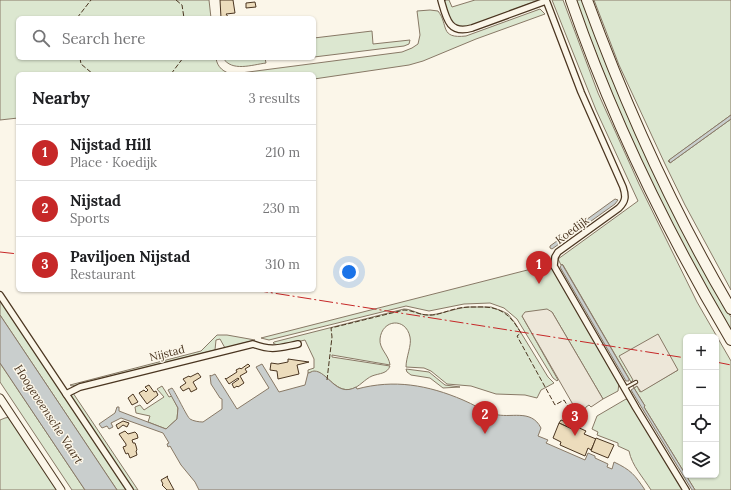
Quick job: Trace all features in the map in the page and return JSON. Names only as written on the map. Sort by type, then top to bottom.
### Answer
[{"type":"highway","points":[[571,0],[590,53],[644,179],[676,243],[731,340]]},
{"type":"highway","points":[[587,0],[617,79],[652,158],[695,245],[731,309]]},
{"type":"street","name":"Koedijk","points":[[441,0],[449,22],[456,29],[461,31],[546,1],[581,92],[624,187],[625,196],[625,201],[619,208],[558,252],[555,257],[554,266],[625,389],[686,490]]},
{"type":"street","points":[[0,295],[130,490]]},
{"type":"street","name":"Nijstad","points":[[66,394],[80,387],[253,344],[267,349],[282,348],[298,344]]},
{"type":"street","points":[[0,398],[62,490]]},
{"type":"lane","points":[[625,389],[636,382]]},
{"type":"green space","points":[[0,0],[209,0],[211,16],[16,16],[16,60],[217,60],[222,69],[227,72],[16,72],[16,118],[0,120]]},
{"type":"green space","points":[[449,0],[452,7],[475,0],[539,0],[467,27],[457,27],[451,21],[444,2]]},
{"type":"green space","points":[[552,0],[563,0],[598,93],[639,184],[697,302],[715,334],[683,334],[683,470],[634,388],[637,386],[640,392],[678,370],[631,382],[563,265],[561,265],[558,259],[638,201],[596,110]]},
{"type":"green space","points":[[575,0],[583,0],[718,296],[731,317],[731,331],[666,215],[647,175]]},
{"type":"green space","points":[[594,0],[731,0],[731,115],[668,161],[670,163],[731,119],[731,290],[685,205],[665,164],[619,65]]},
{"type":"green space","points":[[540,9],[545,14],[409,65],[316,79],[316,72],[248,72],[402,52],[418,44],[420,35],[417,11],[438,11],[448,33],[457,36],[466,36]]},
{"type":"green space","points":[[372,31],[373,44],[410,40],[409,44],[404,46],[316,57],[316,38]]},
{"type":"green space","points":[[225,60],[265,60],[266,63],[237,66],[231,65]]},
{"type":"green space","points":[[551,264],[554,272],[619,383],[618,391],[603,399],[552,312],[522,316],[558,380],[557,381],[553,378],[517,319],[504,308],[490,303],[464,304],[429,311],[406,306],[269,340],[261,338]]},
{"type":"green space","points":[[0,299],[128,490],[117,490],[0,315]]},
{"type":"green space","points":[[468,307],[491,307],[508,314],[548,377],[554,383],[541,390],[537,398],[525,395],[496,394],[471,386],[447,384],[431,371],[424,368],[406,367],[410,337],[404,326],[394,323],[385,327],[380,339],[381,346],[390,365],[332,355],[332,357],[390,366],[387,371],[372,376],[352,389],[345,390],[340,388],[315,372],[308,373],[308,370],[314,368],[314,359],[305,340],[284,345],[276,345],[273,343],[404,309],[428,315]]},
{"type":"green space","points":[[217,335],[227,335],[255,340],[225,348],[220,339],[216,340],[215,350],[72,386],[70,385],[201,351]]},
{"type":"green space","points":[[719,340],[731,361],[731,490],[695,490],[688,478],[719,478]]},
{"type":"green space","points":[[0,363],[85,490],[72,490],[0,382]]},
{"type":"green space","points":[[406,369],[429,372],[445,385],[460,387],[443,388],[430,378],[411,375]]},
{"type":"green space","points":[[162,386],[169,397],[172,396],[178,408],[177,419],[166,429],[148,422],[150,416],[136,413],[135,407],[140,405],[144,410],[164,397],[157,389]]},
{"type":"green space","points":[[73,393],[138,490],[132,490],[70,397]]},
{"type":"green space","points":[[626,399],[630,402],[684,490],[651,490],[635,467],[629,451],[618,446],[618,443],[597,435],[598,432],[592,429],[597,416]]},
{"type":"green space","points":[[10,417],[59,490],[0,490],[0,420]]},
{"type":"shaded area","points":[[547,309],[552,312],[603,399],[591,407],[589,405],[586,407],[583,413],[579,415],[522,316],[525,312]]},
{"type":"shaded area","points":[[658,334],[678,370],[641,392],[637,386],[634,388],[631,382],[633,380],[619,356]]},
{"type":"water","points":[[731,115],[731,119],[670,163],[669,160]]},
{"type":"water","points":[[615,199],[618,200],[615,204],[552,249],[550,248],[550,246]]},
{"type":"water","points":[[562,264],[629,381],[626,381],[560,267]]},
{"type":"water","name":"Hoogeveensche Vaart","points":[[0,315],[117,490],[85,490],[0,363]]},
{"type":"water","points":[[262,364],[279,392],[305,385],[308,373],[314,371],[324,375],[338,387],[343,389],[356,387],[357,389],[384,384],[411,385],[424,387],[450,395],[494,414],[526,416],[537,422],[541,428],[538,436],[548,440],[546,443],[585,460],[588,453],[608,464],[607,467],[612,469],[614,462],[632,473],[645,490],[199,490],[195,482],[181,465],[170,446],[168,447],[167,444],[169,443],[163,433],[121,418],[111,423],[113,427],[109,429],[107,426],[102,428],[99,424],[115,413],[117,407],[119,407],[119,411],[166,429],[177,419],[178,408],[168,390],[172,388],[190,419],[203,422],[222,409],[222,399],[211,384],[210,375],[215,374],[237,409],[269,388],[256,367]]},
{"type":"water","points":[[634,388],[645,406],[644,407],[683,470],[683,475],[631,390]]},
{"type":"water","points":[[685,478],[688,478],[695,490],[692,490]]},
{"type":"building","points":[[220,0],[233,0],[235,13],[226,14],[228,16],[221,16]]},
{"type":"building","points":[[255,2],[256,7],[246,8],[246,3]]},
{"type":"building","points":[[288,359],[309,362],[297,365],[299,374],[278,379],[277,371],[270,370],[271,363],[278,364],[288,362]]},
{"type":"building","points":[[248,364],[250,366],[245,369],[247,372],[240,376],[244,383],[234,388],[232,384],[239,379],[238,378],[229,384],[225,378],[226,379],[237,372],[236,370],[241,369]]},
{"type":"building","points":[[198,373],[201,377],[193,382],[197,389],[191,392],[189,388],[183,391],[180,387],[186,383],[183,379]]},
{"type":"building","points":[[149,385],[158,395],[147,404],[139,393],[144,390],[146,392],[148,390],[145,387]]},
{"type":"building","points":[[133,394],[138,402],[132,405],[128,398]]},
{"type":"building","points":[[561,420],[573,425],[572,429],[559,423]]},
{"type":"building","points":[[123,421],[129,423],[127,427],[123,425],[118,429],[116,425]]},
{"type":"building","points":[[559,423],[572,429],[573,425],[586,431],[584,434],[596,439],[591,450],[588,448],[585,456],[560,445],[561,442],[553,438]]},
{"type":"building","points":[[125,431],[128,434],[135,432],[138,438],[132,440],[136,446],[137,455],[130,458],[128,453],[126,454],[123,447],[126,446],[126,444],[119,434]]},
{"type":"building","points":[[596,438],[614,445],[608,458],[591,451]]},
{"type":"building","points":[[168,476],[167,477],[174,490],[167,490],[162,485],[161,480]]},
{"type":"fence","points":[[79,16],[91,0]]},
{"type":"fence","points":[[176,0],[182,5],[184,16]]},
{"type":"fence","points":[[80,60],[81,64],[91,72]]},
{"type":"fence","points":[[172,72],[182,60]]},
{"type":"fence","points":[[327,380],[332,337],[331,328],[404,310],[431,315],[463,307],[484,307],[503,312],[517,326],[521,333],[517,336],[555,405],[564,400],[572,413]]},
{"type":"power","points":[[0,252],[16,254]]},
{"type":"power","points":[[267,292],[683,358]]},
{"type":"power","points":[[719,363],[731,365]]},
{"type":"place","name":"Nijstad Hill","points":[[539,284]]},
{"type":"place","name":"Nijstad","points":[[485,434]]},
{"type":"place","name":"Paviljoen Nijstad","points":[[575,436]]}]
